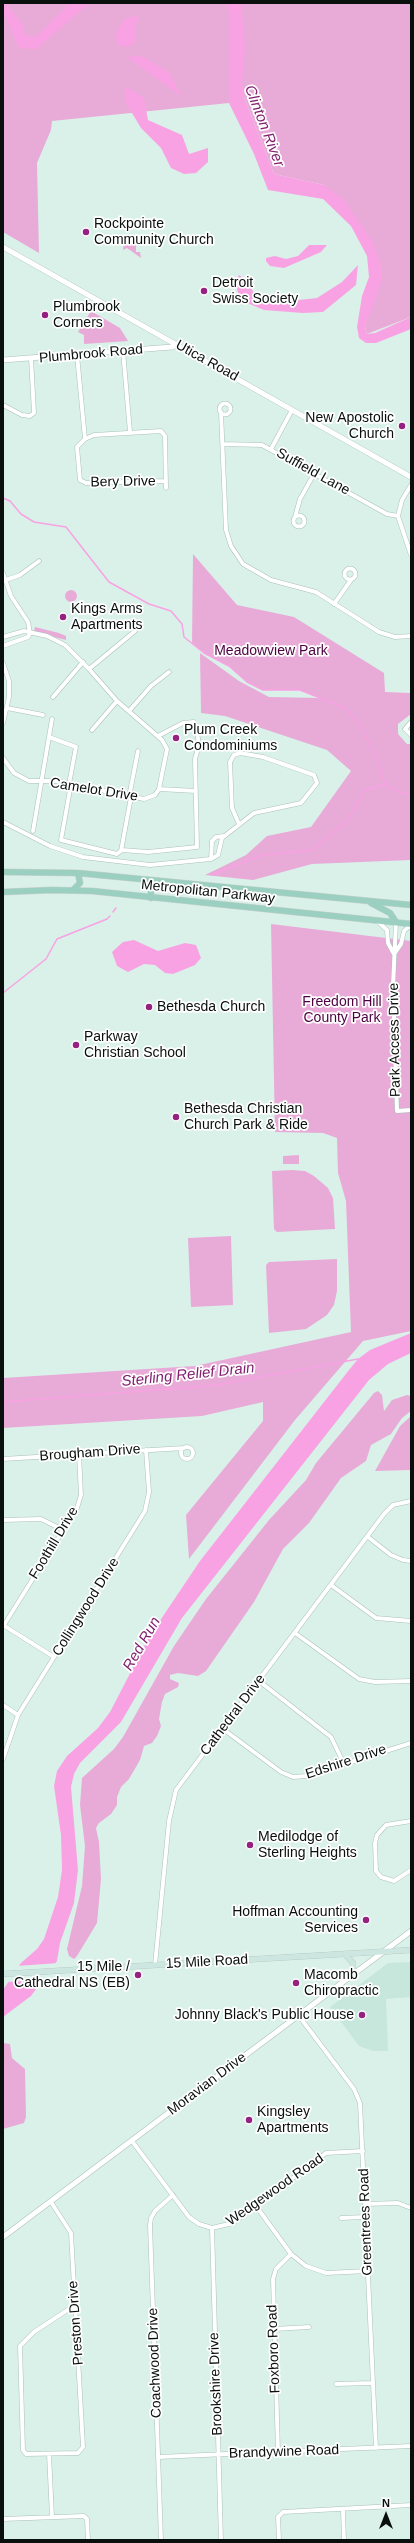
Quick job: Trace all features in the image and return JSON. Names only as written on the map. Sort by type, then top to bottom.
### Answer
[{"type":"main road","name":"Metropolitan Parkway","points":[[3,872],[78,873],[411,905]]},
{"type":"main road","points":[[73,890],[80,883],[78,873]]},
{"type":"main road","points":[[151,898],[151,887],[159,881]]},
{"type":"main road","name":"Metropolitan Parkway","points":[[3,892],[73,890],[411,924]]},
{"type":"main road","points":[[366,901],[386,910],[396,922]]},
{"type":"main road","name":"15 Mile Road","points":[[3,1974],[411,1950]]},
{"type":"main road","points":[[345,1954],[353,1963],[353,1975]]},
{"type":"street","name":"Utica Road","points":[[3,248],[177,344],[411,477]]},
{"type":"street","name":"Plumbrook Road","points":[[3,360],[172,347],[177,344]]},
{"type":"street","points":[[124,351],[130,432]]},
{"type":"street","points":[[77,355],[85,439],[94,435],[154,430],[163,432],[165,439],[166,488]]},
{"type":"street","points":[[3,405],[17,414],[32,415],[35,410],[31,358]]},
{"type":"street","points":[[223,418],[228,414],[231,408],[227,404],[221,406],[223,418],[226,530],[231,546],[237,557],[260,576],[308,589],[379,632],[395,637],[411,636]]},
{"type":"street","points":[[271,449],[292,410]]},
{"type":"street","points":[[221,412],[228,414]]},
{"type":"street","name":"Bery Drive","points":[[85,439],[77,447],[79,478],[81,482],[166,481]]},
{"type":"street","name":"Suffield Lane","points":[[224,444],[254,443],[271,449],[387,514],[398,516]]},
{"type":"street","points":[[297,511],[304,522],[299,527],[294,523],[295,517],[300,499],[314,474]]},
{"type":"street","points":[[411,485],[402,500],[398,516],[411,555]]},
{"type":"street","points":[[295,517],[300,516]]},
{"type":"street","points":[[4,580],[20,575],[39,561]]},
{"type":"street","points":[[334,604],[355,573],[351,569],[345,571],[347,584]]},
{"type":"street","points":[[3,573],[4,580],[11,596],[28,622],[30,633],[28,637],[3,646]]},
{"type":"street","points":[[345,578],[352,579]]},
{"type":"street","name":"Camelot Drive","points":[[3,637],[24,631],[47,636],[60,642],[83,662],[117,701],[158,736],[167,749],[159,789],[150,798],[130,797],[70,784],[42,782],[23,778],[4,761]]},
{"type":"street","points":[[89,669],[135,631]]},
{"type":"street","points":[[53,697],[83,662]]},
{"type":"street","points":[[3,663],[9,681],[7,708],[3,722]]},
{"type":"street","points":[[129,711],[151,686],[169,672]]},
{"type":"street","points":[[92,730],[117,701]]},
{"type":"street","points":[[7,708],[44,716]]},
{"type":"street","points":[[33,831],[52,719]]},
{"type":"street","points":[[49,737],[76,747],[61,840],[113,853],[121,851],[148,852],[197,847],[195,759],[199,740],[194,722],[178,725],[158,736]]},
{"type":"street","points":[[411,722],[405,729],[411,735]]},
{"type":"street","points":[[121,851],[138,751]]},
{"type":"street","points":[[3,822],[50,846],[83,857],[150,865],[211,859],[218,855],[219,843],[224,836],[254,813],[301,802],[317,784],[314,775],[263,756],[240,753],[234,755],[230,762],[232,808],[239,824]]},
{"type":"street","points":[[159,789],[196,791]]},
{"type":"street","points":[[211,859],[212,841],[216,837],[224,836]]},
{"type":"street","name":"Park Access Drive","points":[[375,920],[387,930],[388,943],[394,955]]},
{"type":"street","name":"Park Access Drive","points":[[396,922],[394,955],[397,1111],[411,1110]]},
{"type":"street","points":[[394,955],[402,944],[404,931],[411,924]]},
{"type":"street","points":[[176,1449],[181,1455],[187,1460],[194,1455],[190,1448],[184,1448],[181,1455]]},
{"type":"street","name":"Brougham Drive","points":[[3,1458],[184,1448]]},
{"type":"street","name":"Collingwood Drive","points":[[3,1759],[18,1715],[145,1511],[149,1497],[146,1450]]},
{"type":"street","name":"Foothill Drive","points":[[3,1625],[77,1508],[81,1495],[79,1454]]},
{"type":"street","name":"Cathedral Drive","points":[[155,1965],[172,1802],[181,1782],[223,1729],[389,1509],[399,1503],[411,1501]]},
{"type":"street","points":[[3,1520],[41,1519],[63,1530]]},
{"type":"street","points":[[368,1537],[390,1555],[411,1561]]},
{"type":"street","points":[[331,1585],[376,1618],[411,1621]]},
{"type":"street","points":[[3,1625],[54,1657]]},
{"type":"street","points":[[295,1633],[358,1679],[375,1682],[411,1681]]},
{"type":"street","points":[[259,1680],[331,1737],[344,1764]]},
{"type":"street","points":[[3,1706],[18,1715]]},
{"type":"street","name":"Edshire Drive","points":[[223,1729],[286,1775],[307,1776],[411,1742]]},
{"type":"street","points":[[411,1821],[386,1825],[377,1835],[375,1844],[376,1872],[381,1877],[394,1881],[411,1870]]},
{"type":"street","name":"Moravian Drive","points":[[3,2237],[411,1931]]},
{"type":"street","name":"Greentrees Road","points":[[299,2016],[359,2098],[363,2151],[376,2448]]},
{"type":"street","name":"Wedgewood Road","points":[[132,2141],[194,2221],[212,2228],[233,2223],[326,2153],[363,2151]]},
{"type":"street","name":"Coachwood Drive","points":[[161,2540],[150,2225],[151,2218],[155,2211],[173,2195]]},
{"type":"street","name":"Preston Drive","points":[[50,2454],[82,2451],[78,2331],[71,2233],[51,2202]]},
{"type":"street","points":[[365,2204],[398,2203],[411,2208]]},
{"type":"street","points":[[256,2206],[291,2254],[306,2266],[318,2271],[368,2271]]},
{"type":"street","points":[[341,2218],[365,2217]]},
{"type":"street","name":"Brookshire Drive","points":[[212,2228],[221,2540]]},
{"type":"street","name":"Foxboro Road","points":[[278,2452],[274,2329],[274,2274],[280,2264],[291,2254]]},
{"type":"street","points":[[52,2517],[50,2454],[25,2453],[19,2366],[20,2346],[34,2332],[69,2306],[75,2305]]},
{"type":"street","points":[[274,2329],[309,2327]]},
{"type":"street","points":[[336,2384],[372,2383]]},
{"type":"street","name":"Brandywine Road","points":[[158,2457],[411,2446]]},
{"type":"street","points":[[279,2540],[279,2514],[283,2512],[343,2510],[411,2505]]},
{"type":"street","points":[[343,2510],[344,2540]]},
{"type":"street","points":[[3,2519],[86,2517],[88,2540]]},
{"type":"shaded area","points":[[3,3],[6,3],[22,24],[25,35],[36,37],[70,3],[90,3],[36,49],[19,48],[6,19],[3,17]]},
{"type":"shaded area","points":[[227,3],[241,3],[245,47],[242,83],[244,97],[274,174],[324,185],[343,199],[373,242],[381,265],[382,280],[365,327],[367,334],[375,333],[411,317],[411,329],[376,343],[366,343],[359,338],[357,327],[362,296],[369,277],[367,256],[351,226],[323,199],[268,190],[254,154],[229,103],[230,19]]},
{"type":"shaded area","points":[[134,16],[139,17],[135,26],[136,42],[128,47],[118,45],[115,37],[119,27],[125,19]]},
{"type":"shaded area","points":[[142,56],[170,73],[181,96],[127,57]]},
{"type":"shaded area","points":[[125,86],[144,98],[148,120],[182,135],[189,154],[208,148],[208,162],[196,173],[184,174],[171,168],[161,148],[141,128],[126,103]]},
{"type":"shaded area","points":[[309,245],[327,245],[321,252],[284,268],[270,266],[266,261],[266,258],[275,256],[286,259],[298,256]]},
{"type":"shaded area","points":[[358,265],[356,285],[323,312],[303,313],[264,310],[240,300],[235,282],[239,275],[248,282],[256,297],[299,300],[317,298],[342,282]]},
{"type":"shaded area","points":[[134,940],[158,951],[185,943],[196,945],[201,958],[195,965],[173,974],[165,973],[155,965],[144,964],[128,972],[117,966],[112,952],[123,942]]},
{"type":"shaded area","name":"Red Run","points":[[411,1333],[411,1353],[388,1364],[369,1380],[182,1618],[121,1722],[80,1763],[74,1774],[71,1787],[78,1870],[74,1903],[60,1943],[57,1961],[31,1996],[3,2017],[3,1990],[21,1963],[37,1949],[44,1939],[58,1897],[62,1870],[61,1835],[54,1786],[57,1771],[67,1756],[98,1728],[110,1712],[149,1637],[200,1561],[349,1370],[358,1359],[370,1350]]},
{"type":"shaded area","points":[[411,1962],[411,1997],[386,1999],[388,2051],[373,2051],[359,2046],[330,2007],[388,1963]]},
{"type":"green space","points":[[3,3],[411,3],[411,317],[367,334],[365,327],[381,265],[324,185],[274,174],[244,97],[229,103],[52,121],[51,130],[37,163],[39,253],[3,232]]},
{"type":"green space","points":[[124,240],[126,243],[140,243],[136,244],[136,252],[140,252],[141,258],[127,248],[123,250]]},
{"type":"green space","points":[[91,311],[120,328],[128,341],[84,344],[84,335],[78,332]]},
{"type":"green space","name":"Meadowview Park","points":[[193,554],[237,605],[294,617],[384,673],[385,692],[411,693],[411,714],[398,724],[398,734],[407,744],[411,744],[411,860],[312,864],[253,880],[205,875],[246,855],[267,836],[311,827],[351,771],[327,750],[225,716],[201,713],[200,653],[239,681],[269,697],[320,698],[300,690],[263,690],[247,682],[229,666],[204,653],[192,643]]},
{"type":"green space","points":[[71,590],[75,592],[77,596],[75,600],[71,602],[67,600],[65,596],[67,592]]},
{"type":"green space","points":[[35,627],[59,633],[66,636],[66,640],[34,632]]},
{"type":"green space","name":"Freedom Hill County Park","points":[[271,924],[411,941],[411,1331],[363,1341],[295,1420],[189,1559],[186,1515],[263,1421],[263,1402],[202,1416],[3,1428],[3,1378],[195,1366],[351,1332],[346,1201],[338,1173],[337,1138],[323,1133],[275,1132]]},
{"type":"green space","points":[[299,1155],[299,1164],[283,1164],[283,1156]]},
{"type":"green space","points":[[272,1171],[305,1171],[314,1176],[328,1188],[333,1198],[335,1229],[277,1232],[274,1229]]},
{"type":"green space","points":[[231,1236],[233,1305],[191,1307],[188,1238]]},
{"type":"green space","points":[[337,1259],[337,1291],[334,1305],[327,1315],[306,1329],[269,1333],[266,1265],[269,1262]]},
{"type":"green space","points":[[378,1391],[382,1395],[384,1411],[392,1400],[407,1395],[411,1396],[411,1411],[402,1418],[391,1434],[371,1445],[366,1461],[341,1478],[309,1523],[283,1549],[254,1602],[206,1671],[198,1676],[178,1673],[170,1675],[170,1679],[179,1683],[178,1687],[165,1694],[159,1719],[161,1726],[157,1736],[152,1743],[144,1746],[140,1760],[129,1779],[121,1787],[117,1797],[117,1805],[111,1814],[99,1823],[96,1828],[99,1842],[101,1879],[97,1923],[74,1959],[69,1956],[67,1949],[82,1886],[85,1846],[80,1805],[82,1778],[114,1749],[123,1737],[174,1646],[206,1599],[269,1520],[306,1480],[316,1463],[374,1393]]},
{"type":"green space","points":[[411,1416],[411,1470],[375,1471],[400,1426]]},
{"type":"green space","points":[[3,2043],[10,2044],[12,2058],[25,2069],[26,2117],[24,2123],[3,2129]]},
{"type":"pier","points":[[59,1963],[47,1980],[6,1982],[17,1966]]},
{"type":"waterway","points":[[3,498],[10,501],[21,514],[34,522],[66,527],[109,582],[149,604],[171,611],[182,624],[184,637],[204,653],[229,666],[247,682],[263,690],[300,690],[345,708],[360,725],[376,755],[385,784],[400,793],[411,794]]},
{"type":"waterway","points":[[212,875],[262,855],[312,850],[348,820],[364,791],[385,784]]},
{"type":"waterway","points":[[113,912],[116,908]]},
{"type":"waterway","points":[[3,993],[46,959],[57,939],[107,919],[110,916]]},
{"type":"waterway","name":"Sterling Relief Drain","points":[[3,1402],[217,1385],[358,1359]]},
{"type":"place","name":"Rockpointe Community Church","points":[[86,232]]},
{"type":"place","name":"Detroit Swiss Society","points":[[204,291]]},
{"type":"place","name":"Plumbrook Corners","points":[[45,315]]},
{"type":"place","name":"New Apostolic Church","points":[[402,426]]},
{"type":"place","name":"Kings Arms Apartments","points":[[63,617]]},
{"type":"place","name":"Plum Creek Condominiums","points":[[176,738]]},
{"type":"place","name":"Bethesda Church","points":[[149,1007]]},
{"type":"place","name":"Parkway Christian School","points":[[76,1045]]},
{"type":"place","name":"Bethesda Christian Church Park & Ride","points":[[176,1117]]},
{"type":"place","name":"Medilodge of Sterling Heights","points":[[250,1845]]},
{"type":"place","name":"Hoffman Accounting Services","points":[[366,1920]]},
{"type":"place","name":"15 Mile / Cathedral NS (EB)","points":[[138,1975]]},
{"type":"place","name":"Macomb Chiropractic","points":[[296,1983]]},
{"type":"place","name":"Johnny Black's Public House","points":[[362,2015]]},
{"type":"place","name":"Kingsley Apartments","points":[[249,2120]]},
{"type":"water label","name":"Clinton River","points":[[264,126]]}]
